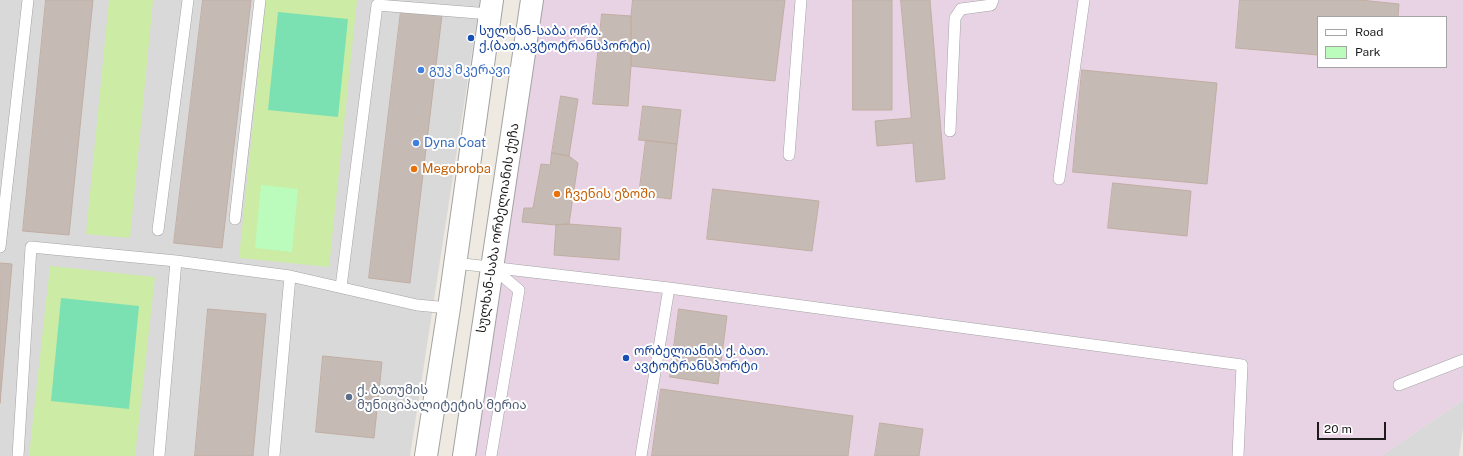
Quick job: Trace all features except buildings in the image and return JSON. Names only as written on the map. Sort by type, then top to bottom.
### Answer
[{"type":"street","name":"სულხან-საბა ორბელიანის ქუჩა","points":[[464,456],[532,0]]},
{"type":"street","points":[[426,456],[449,308],[491,7]]},
{"type":"lane","points":[[0,247],[28,0]]},
{"type":"lane","points":[[158,230],[188,0]]},
{"type":"lane","points":[[235,219],[260,0]]},
{"type":"lane","points":[[789,155],[801,0]]},
{"type":"lane","points":[[950,130],[954,18],[961,9],[990,5],[993,0]]},
{"type":"lane","points":[[1060,179],[1084,0]]},
{"type":"lane","points":[[341,288],[377,5],[491,7]]},
{"type":"lane","points":[[18,456],[31,247],[176,261],[290,276],[417,305],[449,308]]},
{"type":"lane","points":[[158,456],[176,261]]},
{"type":"lane","points":[[455,263],[669,288],[1242,365],[1238,456]]},
{"type":"lane","points":[[491,456],[519,290],[493,268]]},
{"type":"lane","points":[[274,456],[290,276]]},
{"type":"lane","points":[[641,456],[669,288]]},
{"type":"lane","points":[[1400,385],[1463,360]]},
{"type":"shaded area","points":[[0,0],[480,0],[410,456],[0,456]]},
{"type":"shaded area","points":[[539,0],[1463,0],[1463,400],[1381,456],[470,456]]},
{"type":"shaded area","points":[[1463,400],[1463,428],[1459,456],[1381,456]]},
{"type":"green space","points":[[109,0],[153,0],[130,238],[86,234]]},
{"type":"green space","points":[[266,0],[357,0],[329,267],[239,258]]},
{"type":"green space","points":[[278,12],[348,19],[338,117],[268,110]]},
{"type":"green space","points":[[261,185],[298,189],[292,252],[255,248]]},
{"type":"green space","points":[[50,266],[155,277],[135,456],[29,456]]},
{"type":"green space","points":[[61,298],[139,306],[129,409],[51,401]]},
{"type":"place","name":"სულხან-საბა ორბ. ქ.(ბათ.ავტოტრანსპორტი)","points":[[471,38]]},
{"type":"place","name":"გუკ მკერავი","points":[[421,70]]},
{"type":"place","name":"Dyna Coat","points":[[416,143]]},
{"type":"place","name":"Megobroba","points":[[414,169]]},
{"type":"place","name":"ჩვენის ეზოში","points":[[557,194]]},
{"type":"place","name":"ორბელიანის ქ. ბათ. ავტოტრანსპორტი","points":[[626,358]]},
{"type":"place","name":"ქ. ბათუმის მუნიციპალიტეტის მერია","points":[[349,397]]}]
